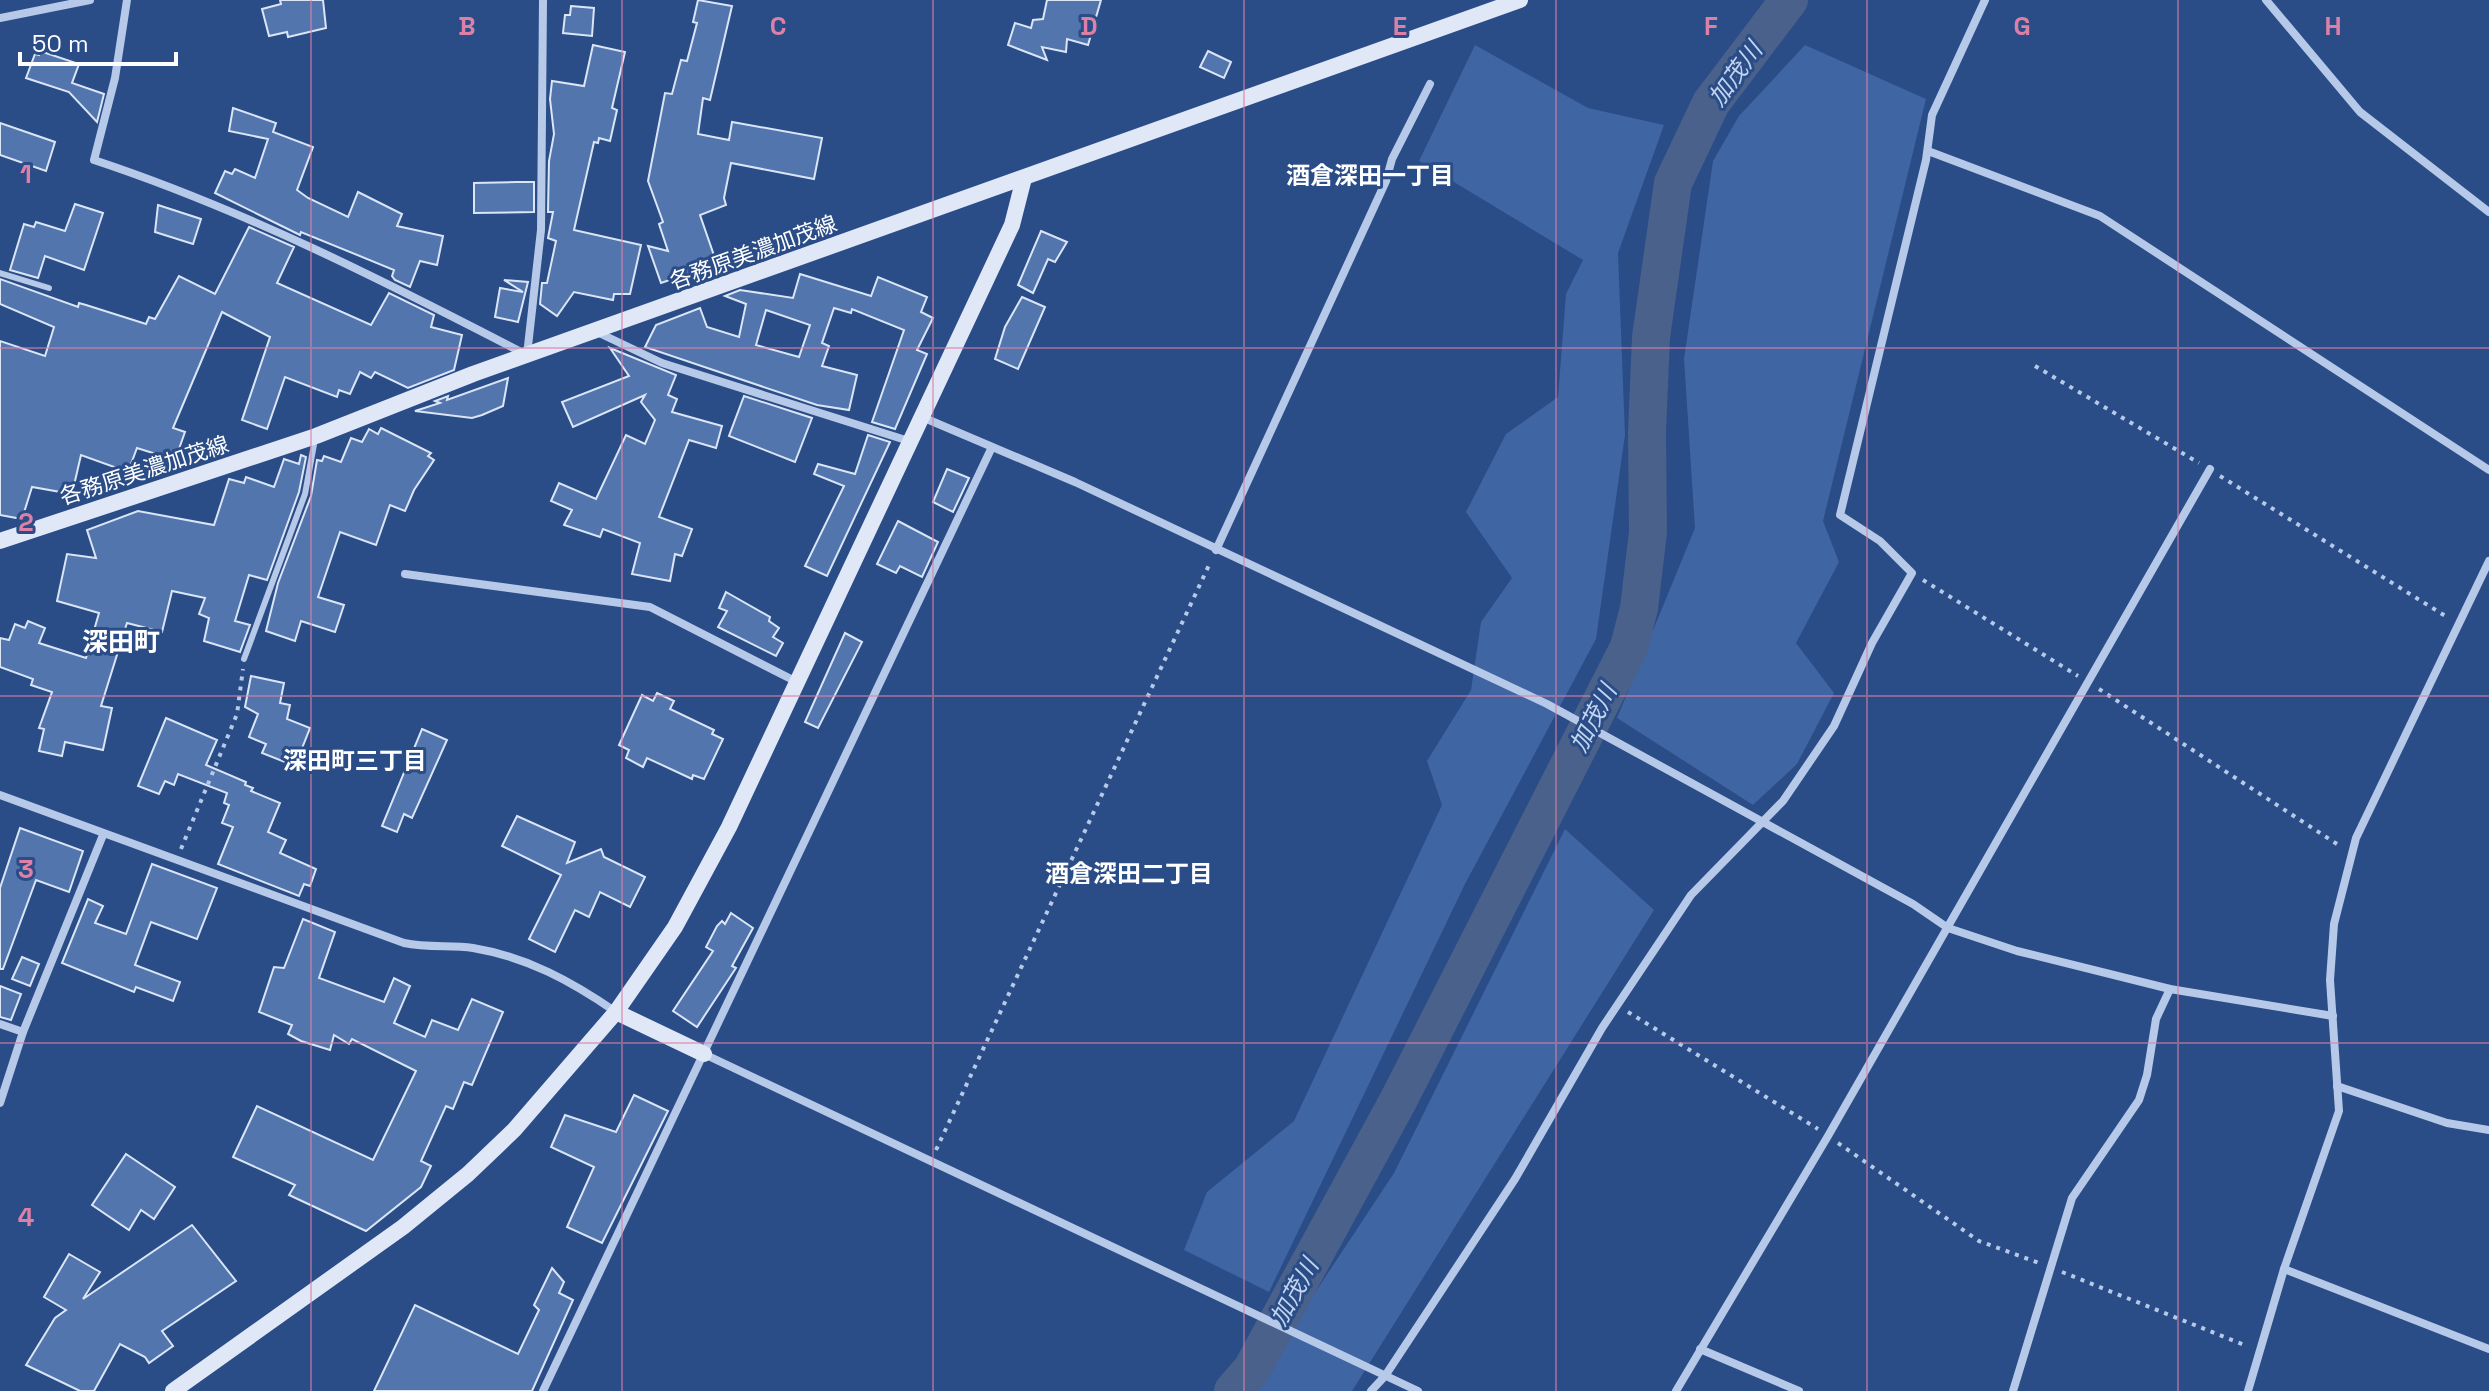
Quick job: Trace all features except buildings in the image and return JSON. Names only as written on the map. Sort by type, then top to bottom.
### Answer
[{"type":"street","points":[[0,18],[90,0]]},
{"type":"street","points":[[127,0],[115,78],[94,160],[182,189],[274,230],[527,355],[541,230],[543,0]]},
{"type":"street","name":"各務原美濃加茂線","points":[[0,541],[316,436],[527,355],[1520,0]]},
{"type":"street","points":[[1371,1391],[1385,1376],[1515,1179],[1617,1005],[1691,895],[1783,801],[1834,726],[1872,643],[1912,573],[1880,541],[1840,515],[1928,151],[1932,115],[1985,0]]},
{"type":"street","points":[[2266,0],[2360,112],[2489,212]]},
{"type":"street","points":[[1216,550],[1386,181],[1392,159],[1430,84]]},
{"type":"street","points":[[1928,151],[2100,216],[2489,470]]},
{"type":"street","points":[[173,1391],[403,1227],[468,1174],[514,1130],[616,1012],[675,927],[729,827],[1012,225],[1024,178]]},
{"type":"street","points":[[596,331],[662,363],[912,442]]},
{"type":"street","points":[[922,417],[1547,704],[1913,904],[1948,928],[2017,951],[2170,989],[2333,1016]]},
{"type":"street","points":[[543,1391],[992,447]]},
{"type":"street","points":[[1676,1391],[1828,1136],[2210,469]]},
{"type":"street","points":[[2248,1391],[2284,1269],[2339,1111],[2330,980],[2334,924],[2356,838],[2489,561]]},
{"type":"street","points":[[405,574],[650,607],[798,683]]},
{"type":"street","points":[[0,795],[404,943],[432,948],[468,948],[532,963],[579,987],[616,1012],[1418,1391]]},
{"type":"street","points":[[0,1103],[23,1032],[103,835]]},
{"type":"street","points":[[2013,1391],[2072,1198],[2139,1100],[2147,1075],[2156,1019],[2170,989]]},
{"type":"street","points":[[0,1024],[23,1032]]},
{"type":"street","points":[[2337,1086],[2447,1123],[2489,1130]]},
{"type":"street","points":[[2284,1269],[2489,1349]]},
{"type":"street","points":[[1700,1349],[1799,1391]]},
{"type":"lane","points":[[0,273],[49,288]]},
{"type":"lane","points":[[244,659],[305,494],[316,436]]},
{"type":"path","points":[[2035,366],[2210,469],[2459,624]]},
{"type":"path","points":[[930,1163],[1216,550]]},
{"type":"path","points":[[1912,573],[2087,681],[2352,854]]},
{"type":"path","points":[[177,860],[237,714],[244,659]]},
{"type":"path","points":[[1617,1005],[1828,1136]]},
{"type":"shaded area","points":[[1475,45],[1588,108],[1664,125],[1618,253],[1625,435],[1596,639],[1465,884],[1269,1292],[1184,1250],[1207,1192],[1294,1121],[1442,805],[1427,761],[1471,690],[1481,622],[1512,578],[1466,512],[1506,434],[1558,397],[1566,294],[1583,260],[1419,161]]},
{"type":"shaded area","points":[[1805,45],[1926,99],[1823,521],[1839,562],[1796,643],[1834,693],[1797,764],[1753,805],[1617,718],[1695,528],[1684,359],[1713,161],[1739,116]]},
{"type":"shaded area","points":[[1565,829],[1654,910],[1352,1391],[1250,1391],[1394,1173]]},
{"type":"waterway","name":"加茂川","points":[[1233,1391],[1252,1369],[1399,1099],[1629,647],[1639,608],[1648,532],[1647,431],[1651,337],[1673,183],[1711,103],[1789,0]]},
{"type":"district","name":"酒倉深田一丁目","points":[[1370,175]]},
{"type":"district","name":"深田町","points":[[121,642]]},
{"type":"district","name":"深田町三丁目","points":[[355,760]]},
{"type":"district","name":"酒倉深田二丁目","points":[[1129,873]]}]
